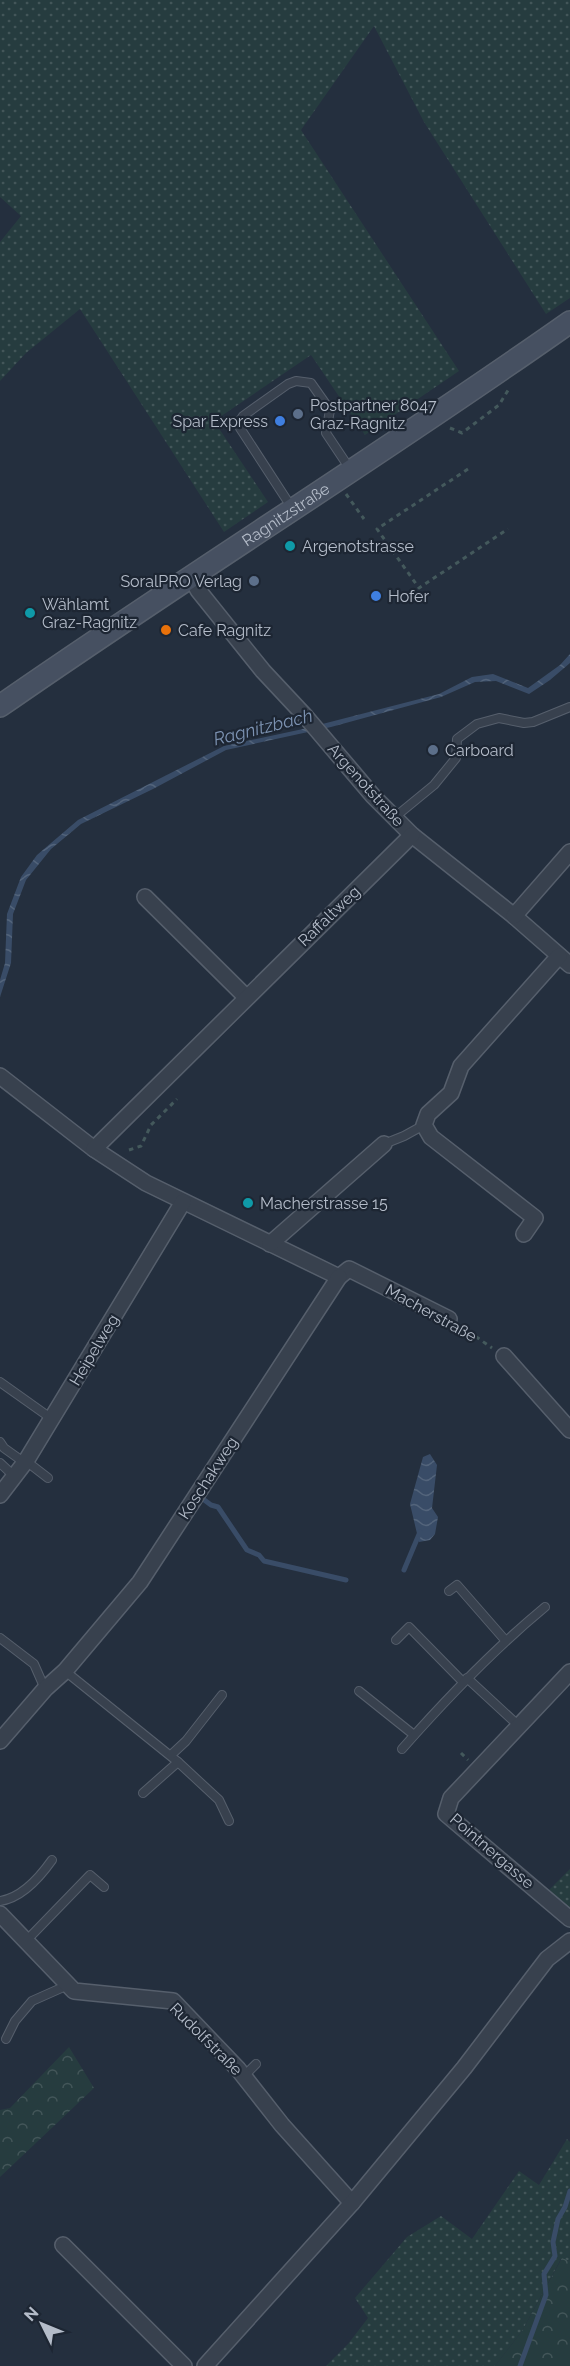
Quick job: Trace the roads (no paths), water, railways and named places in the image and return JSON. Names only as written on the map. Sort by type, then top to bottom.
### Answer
[{"type":"main road","name":"Ragnitzstraße","points":[[0,706],[570,322]]},
{"type":"street","name":"Argenotstraße","points":[[191,578],[198,590],[263,671],[306,717],[373,796],[412,835],[514,916],[565,960],[461,1066],[451,1092],[428,1114],[424,1125]]},
{"type":"street","name":"Raffaltweg","points":[[94,1149],[412,835]]},
{"type":"street","points":[[514,916],[570,852]]},
{"type":"street","points":[[145,897],[246,997]]},
{"type":"street","name":"Macherstraße","points":[[0,1076],[94,1149],[146,1183],[339,1277],[349,1269],[449,1319]]},
{"type":"street","points":[[424,1125],[431,1137],[535,1218],[524,1234]]},
{"type":"street","points":[[270,1244],[384,1144]]},
{"type":"street","name":"Heipelweg","points":[[0,1495],[25,1462],[52,1419],[183,1202]]},
{"type":"street","name":"Koschakweg","points":[[0,1741],[45,1689],[65,1671],[140,1582],[339,1277]]},
{"type":"street","points":[[504,1356],[570,1430]]},
{"type":"street","name":"Pointnergasse","points":[[570,1672],[451,1797],[446,1814],[570,1919]]},
{"type":"street","name":"Rudolfstraße","points":[[0,1914],[74,1991],[172,2001],[244,2076],[282,2125],[352,2203]]},
{"type":"street","points":[[205,2366],[352,2203],[464,2068],[547,1959],[570,1941]]},
{"type":"street","points":[[63,2245],[184,2366]]},
{"type":"lane","points":[[293,510],[240,428],[239,422],[243,416],[288,384],[296,381],[311,383],[330,410],[326,433],[351,471]]},
{"type":"lane","points":[[395,817],[434,785],[456,758],[457,739],[477,724],[499,718],[524,723],[533,722],[570,707]]},
{"type":"lane","points":[[384,1144],[404,1137],[424,1125]]},
{"type":"lane","points":[[0,1382],[52,1419]]},
{"type":"lane","points":[[0,1442],[4,1448],[48,1479]]},
{"type":"lane","points":[[0,1463],[14,1476]]},
{"type":"lane","points":[[450,1591],[457,1585],[505,1640]]},
{"type":"lane","points":[[402,1749],[505,1640],[545,1607]]},
{"type":"lane","points":[[473,1617],[480,1611]]},
{"type":"lane","points":[[396,1640],[409,1627],[465,1680],[519,1726]]},
{"type":"lane","points":[[0,1638],[34,1664],[45,1689]]},
{"type":"lane","points":[[65,1671],[171,1755],[219,1800],[229,1821]]},
{"type":"lane","points":[[359,1691],[414,1735]]},
{"type":"lane","points":[[171,1755],[186,1741],[222,1695]]},
{"type":"lane","points":[[384,1724],[391,1717]]},
{"type":"lane","points":[[143,1793],[178,1762]]},
{"type":"lane","points":[[0,1900],[12,1899],[20,1893],[52,1860]]},
{"type":"lane","points":[[26,1941],[90,1875],[104,1887]]},
{"type":"lane","points":[[6,2039],[15,2021],[32,2001],[68,1985]]},
{"type":"lane","points":[[244,2076],[256,2064]]},
{"type":"water","name":"Ragnitzbach","points":[[570,654],[570,663],[529,694],[496,681],[475,682],[441,697],[331,727],[226,750],[81,824],[51,849],[26,880],[13,914],[11,963],[0,997],[0,980],[5,963],[7,914],[21,877],[37,855],[78,820],[224,746],[303,729],[439,694],[472,677],[493,674],[528,688],[560,665]]},
{"type":"water","points":[[430,1454],[437,1465],[432,1508],[438,1517],[435,1534],[430,1540],[419,1542],[410,1504],[423,1457]]},
{"type":"waterway","points":[[203,1499],[218,1507],[247,1550],[259,1555],[264,1561],[346,1580]]},
{"type":"waterway","points":[[404,1570],[420,1532]]},
{"type":"waterway","points":[[520,2366],[546,2295],[544,2274],[555,2256],[553,2242],[558,2219],[570,2191]]},
{"type":"place","name":"Postpartner 8047 Graz-Ragnitz","points":[[298,414]]},
{"type":"place","name":"Spar Express","points":[[280,421]]},
{"type":"place","name":"Argenotstrasse","points":[[290,546]]},
{"type":"place","name":"SoralPRO Verlag","points":[[254,581]]},
{"type":"place","name":"Hofer","points":[[376,596]]},
{"type":"place","name":"Wählamt Graz-Ragnitz","points":[[30,613]]},
{"type":"place","name":"Cafe Ragnitz","points":[[166,630]]},
{"type":"place","name":"Carboard","points":[[433,750]]},
{"type":"place","name":"Macherstrasse 15","points":[[248,1203]]}]
